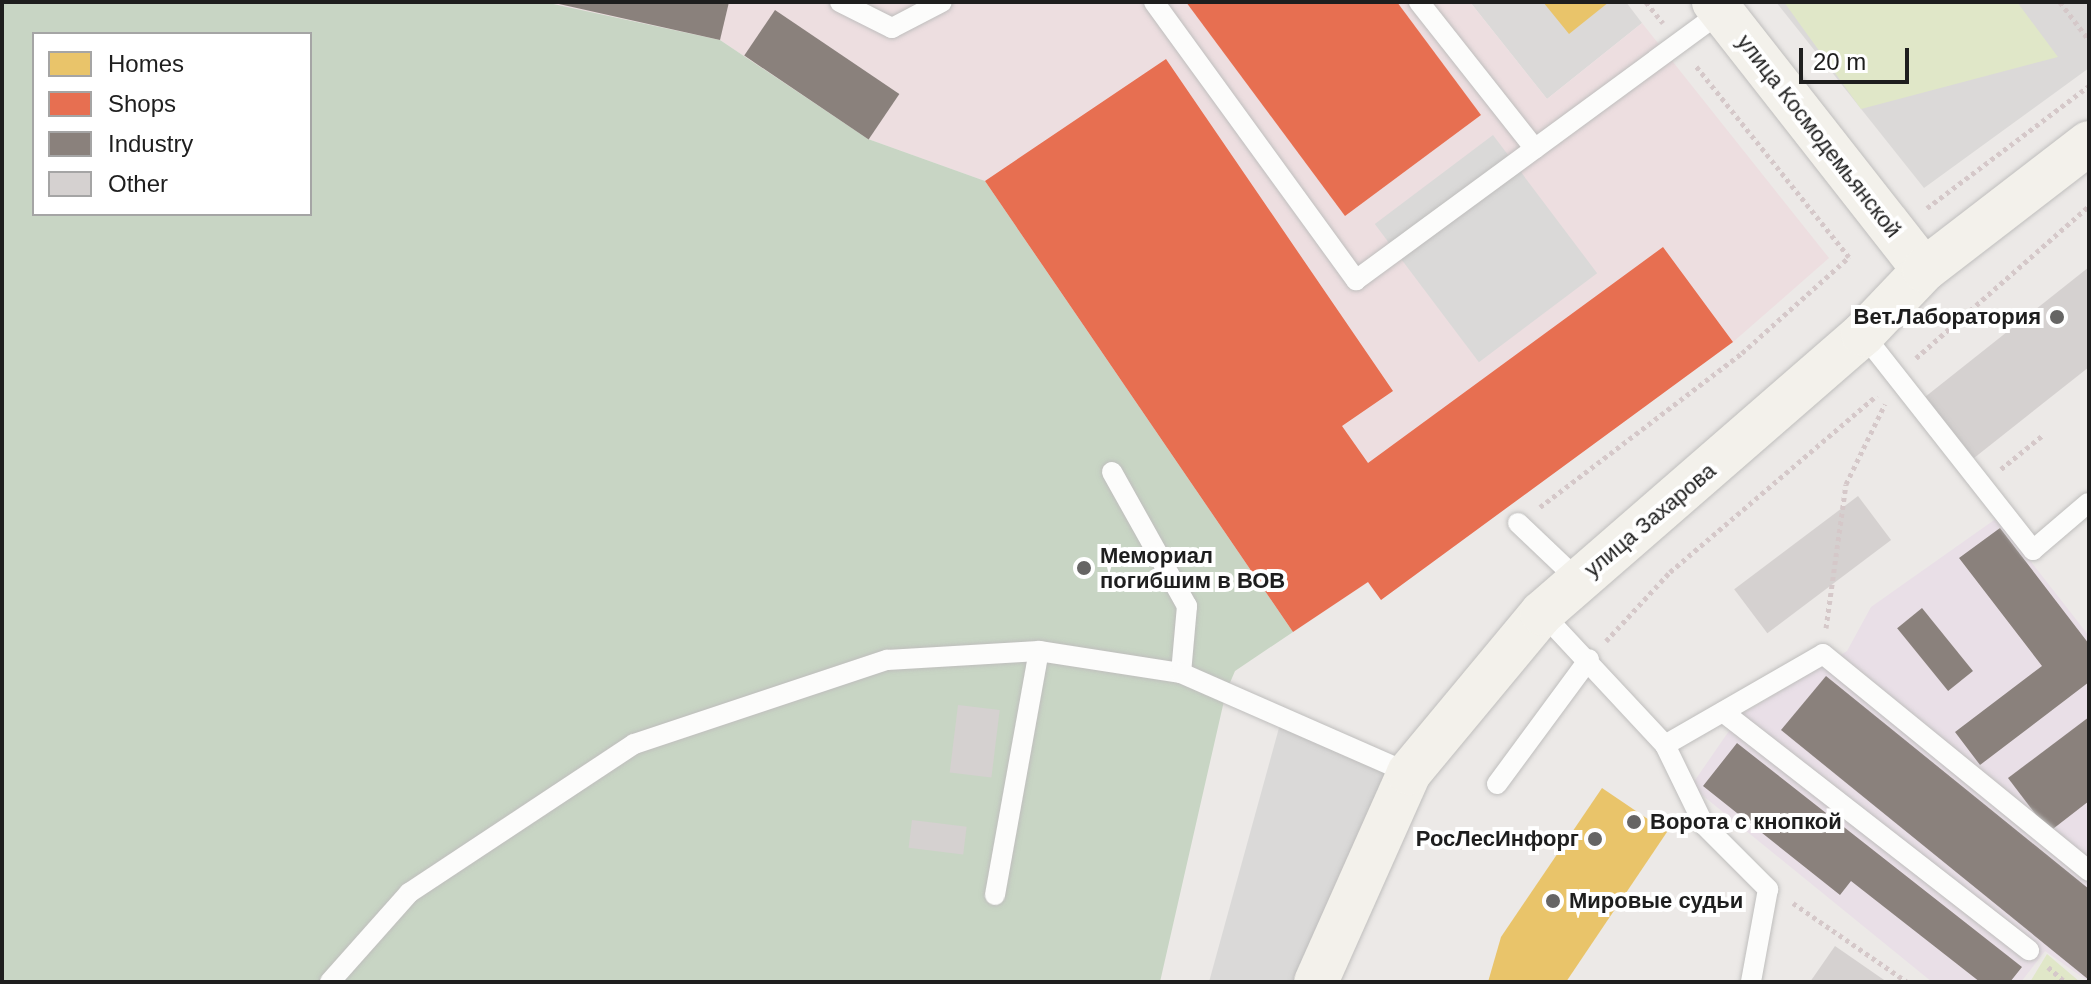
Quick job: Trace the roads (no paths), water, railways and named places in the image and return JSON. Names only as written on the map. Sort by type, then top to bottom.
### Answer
[{"type":"main road","name":"улица Космодемьянской","points":[[1718,7],[1924,270]]},
{"type":"main road","name":"улица Захарова","points":[[1316,982],[1409,773],[1542,613],[1863,334],[1924,270],[2089,143]]},
{"type":"lane","points":[[840,2],[892,28],[942,2]]},
{"type":"lane","points":[[1154,2],[1356,280],[1678,43],[1718,7]]},
{"type":"lane","points":[[1419,2],[1535,149]]},
{"type":"lane","points":[[1863,334],[2033,550],[2088,503]]},
{"type":"lane","points":[[1112,472],[1187,606],[1181,673]]},
{"type":"lane","points":[[1518,523],[1578,580]]},
{"type":"lane","points":[[1542,613],[1589,659],[1665,745],[1704,825],[1768,889],[1751,982]]},
{"type":"lane","points":[[995,895],[1039,651]]},
{"type":"lane","points":[[330,982],[409,893],[634,744],[887,660],[1039,651],[1181,673],[1409,773]]},
{"type":"lane","points":[[1665,745],[1823,654],[2089,871]]},
{"type":"lane","points":[[1497,784],[1589,659]]},
{"type":"lane","points":[[1723,712],[2029,950]]},
{"type":"place","name":"Вет.Лаборатория","points":[[2057,317]]},
{"type":"place","name":"Мемориал погибшим в ВОВ","points":[[1084,568]]},
{"type":"place","name":"Ворота с кнопкой","points":[[1634,822]]},
{"type":"place","name":"РосЛесИнфорг","points":[[1595,839]]},
{"type":"place","name":"Мировые судьи","points":[[1553,901]]}]
